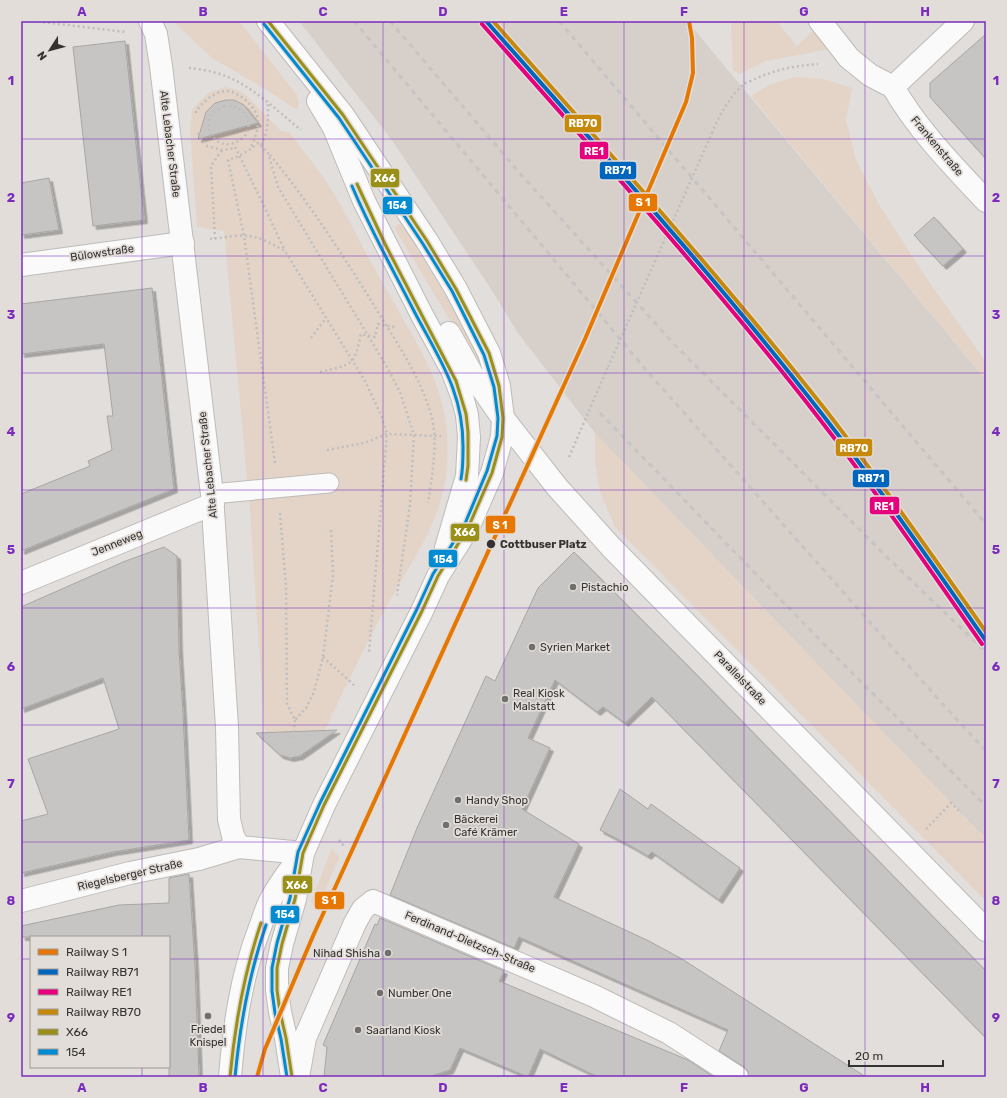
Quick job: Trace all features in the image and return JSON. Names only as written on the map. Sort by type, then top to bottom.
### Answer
[{"type":"street","points":[[268,21],[343,115],[427,241],[456,289],[489,353],[499,386],[503,418],[502,437],[492,473],[468,528],[438,576],[324,804],[303,853],[295,899],[282,944],[277,968],[277,990],[280,1012],[292,1077]]},
{"type":"street","points":[[820,21],[849,58],[870,75],[893,87],[963,21]]},
{"type":"street","name":"Alte Lebacher Straße","points":[[153,28],[161,66],[213,499],[227,727],[229,819],[233,836],[239,847]]},
{"type":"street","points":[[297,57],[309,85],[334,128],[364,201],[423,317],[452,370],[462,396],[467,415],[469,437],[467,476],[438,576]]},
{"type":"street","name":"Frankenstraße","points":[[893,87],[905,108],[986,202]]},
{"type":"street","name":"Parallelstraße","points":[[381,235],[412,269],[472,374],[503,418],[557,487],[611,547],[986,930]]},
{"type":"street","name":"Bülowstraße","points":[[21,265],[183,243]]},
{"type":"street","name":"Jenneweg","points":[[21,583],[213,499]]},
{"type":"street","points":[[239,847],[303,853]]},
{"type":"street","name":"Riegelsberger Straße","points":[[21,902],[130,873],[199,859],[239,847]]},
{"type":"street","points":[[230,1077],[241,990],[251,951],[271,900],[287,873],[303,853]]},
{"type":"street","name":"Ferdinand-Dietzsch-Straße","points":[[298,1077],[305,1038],[355,923],[363,908],[373,901],[594,996],[669,1033],[737,1077]]},
{"type":"lane","points":[[213,499],[278,487],[329,483]]},
{"type":"path","points":[[33,21],[103,30],[153,28]]},
{"type":"path","points":[[557,487],[579,437],[591,404],[716,122],[728,102],[744,84],[768,73],[795,66],[838,64],[857,65]]},
{"type":"path","points":[[161,66],[191,68],[225,76],[249,88],[268,101],[290,121]]},
{"type":"path","points":[[196,117],[196,111],[204,101],[212,96],[227,91],[246,100],[252,107],[259,120],[254,140],[249,151]]},
{"type":"path","points":[[261,145],[265,139],[267,127],[268,101]]},
{"type":"path","points":[[224,106],[235,106],[244,112],[248,121],[248,132],[242,139],[234,144],[222,144],[214,139],[210,130],[210,120],[215,111],[224,106]]},
{"type":"path","points":[[195,129],[207,146],[222,150],[236,148]]},
{"type":"path","points":[[293,738],[295,720],[287,704],[286,573],[278,487],[244,236],[228,160],[249,151],[258,142],[289,179],[326,231],[409,362],[432,418],[434,457],[427,510]]},
{"type":"path","points":[[234,144],[285,251],[365,381],[381,415],[387,434],[369,652]]},
{"type":"path","points":[[216,239],[211,166],[222,150]]},
{"type":"path","points":[[268,153],[278,187],[387,367],[400,392],[414,435],[410,505],[396,600]]},
{"type":"path","points":[[225,238],[253,236],[269,242],[285,251]]},
{"type":"path","points":[[312,338],[326,318]]},
{"type":"path","points":[[320,372],[346,365],[352,361],[356,354],[361,334],[375,337],[378,324],[393,327]]},
{"type":"path","points":[[327,450],[364,443],[387,434],[434,436]]},
{"type":"path","points":[[295,720],[306,708],[314,692],[323,657],[333,575],[331,529]]},
{"type":"path","points":[[323,657],[354,685]]},
{"type":"path","points":[[926,829],[951,803],[961,813]]},
{"type":"path","points":[[337,839],[344,846]]},
{"type":"shaded area","points":[[173,21],[239,21],[297,95],[299,104],[297,110],[265,89],[212,58]]},
{"type":"shaded area","points":[[299,21],[687,21],[986,380],[986,839],[595,433],[518,333],[491,289],[392,140]]},
{"type":"shaded area","points":[[731,21],[776,21],[797,46],[814,30],[830,49],[766,61],[739,74],[733,70]]},
{"type":"shaded area","points":[[795,77],[823,79],[852,88],[846,120],[856,160],[878,203],[929,282],[986,362],[986,380],[751,96],[769,85]]},
{"type":"shaded area","points":[[226,87],[238,90],[248,97],[281,131],[289,132],[329,186],[429,366],[443,408],[447,432],[448,456],[443,491],[430,529],[417,555],[371,635],[319,740],[301,756],[292,758],[283,757],[275,751],[268,740],[264,725],[250,510],[224,231],[197,227],[190,128],[192,110],[210,92]]},
{"type":"shaded area","points":[[398,224],[403,225],[464,326],[480,358],[479,363],[456,330],[395,229]]},
{"type":"shaded area","points":[[595,433],[986,839],[986,901],[615,527],[600,492],[595,463]]},
{"type":"shaded area","points":[[332,849],[339,857],[319,904],[314,906],[311,901]]},
{"type":"building","points":[[986,34],[986,159],[930,97],[930,83]]},
{"type":"building","points":[[125,41],[144,220],[93,226],[73,47]]},
{"type":"building","points":[[226,100],[234,100],[244,105],[258,123],[198,139],[206,112],[215,103]]},
{"type":"building","points":[[49,178],[59,230],[21,235],[21,183]]},
{"type":"building","points":[[934,217],[963,249],[943,266],[914,235]]},
{"type":"building","points":[[152,288],[174,489],[21,551],[21,494],[90,466],[88,461],[112,450],[107,416],[113,416],[104,344],[21,354],[21,304]]},
{"type":"building","points":[[164,547],[177,556],[179,650],[189,840],[113,852],[21,873],[21,821],[48,814],[28,759],[119,729],[103,678],[21,709],[21,607],[123,562]]},
{"type":"building","points":[[574,552],[686,664],[986,971],[986,1038],[652,697],[625,723],[603,707],[597,712],[555,680],[528,738],[550,748],[522,809],[579,844],[554,897],[649,941],[682,959],[866,1077],[749,1077],[748,1071],[744,1067],[719,1051],[728,1030],[519,937],[514,948],[390,895],[417,828],[486,676],[495,681],[538,588]]},
{"type":"building","points":[[337,730],[300,756],[290,758],[280,755],[256,733]]},
{"type":"building","points":[[620,789],[648,809],[651,804],[740,868],[719,900],[652,852],[648,856],[600,830]]},
{"type":"building","points":[[189,874],[195,966],[199,1077],[169,1077],[170,936],[22,937],[21,926],[119,905],[169,903],[169,878]]},
{"type":"building","points":[[380,918],[504,971],[499,981],[688,1060],[714,1077],[598,1077],[540,1049],[528,1077],[460,1048],[450,1070],[428,1077],[324,1077],[327,1047],[323,1045],[375,924],[377,925]]},
{"type":"railway","points":[[354,21],[647,371],[986,751]]},
{"type":"railway","points":[[390,21],[517,170],[674,344],[892,562],[986,652]]},
{"type":"railway","points":[[559,21],[986,524]]},
{"type":"railway","points":[[600,413],[847,668],[986,806]]},
{"type":"transit line","name":"X66","points":[[268,21],[343,115],[427,241],[456,289],[489,353],[499,386],[503,418],[502,437],[492,473],[468,528],[438,576],[422,611],[324,805],[303,853],[295,899],[282,944],[277,968],[277,990],[280,1012],[292,1077]]},
{"type":"transit line","points":[[257,1077],[265,1049],[313,936],[585,339],[686,102],[693,73],[692,38],[689,21]]},
{"type":"transit line","name":"154","points":[[264,24],[339,118],[423,244],[452,291],[484,355],[494,387],[498,418],[497,436],[487,471],[464,526],[433,574],[320,803],[298,852],[290,898],[277,943],[272,968],[272,991],[275,1013],[287,1077]]},
{"type":"transit line","name":"X66","points":[[357,184],[385,244],[456,381],[466,414],[468,432],[468,466],[466,480]]},
{"type":"transit line","name":"154","points":[[352,186],[366,218],[441,361],[455,393],[462,429],[463,460],[461,479]]},
{"type":"transit line","name":"X66","points":[[230,1077],[241,999],[261,923]]},
{"type":"transit line","name":"154","points":[[235,1077],[246,1000],[266,925]]},
{"type":"rail line","name":"RB71","points":[[486,21],[657,215],[782,363],[864,469],[986,641]]},
{"type":"rail line","name":"RB70","points":[[493,21],[661,212],[784,358],[866,463],[986,632]]},
{"type":"rail line","name":"RE1","points":[[482,24],[653,218],[778,366],[860,472],[982,644]]},
{"type":"place","name":"Cottbuser Platz","points":[[491,544]]},
{"type":"place","name":"Pistachio","points":[[573,587]]},
{"type":"place","name":"Syrien Market","points":[[532,647]]},
{"type":"place","name":"Real Kiosk Malstatt","points":[[505,699]]},
{"type":"place","name":"Handy Shop","points":[[458,800]]},
{"type":"place","name":"Bäckerei Café Krämer","points":[[446,825]]},
{"type":"place","name":"Nihad Shisha","points":[[388,953]]},
{"type":"place","name":"Number One","points":[[380,993]]},
{"type":"place","name":"Friedel Knispel","points":[[208,1016]]},
{"type":"place","name":"Saarland Kiosk","points":[[358,1030]]}]
